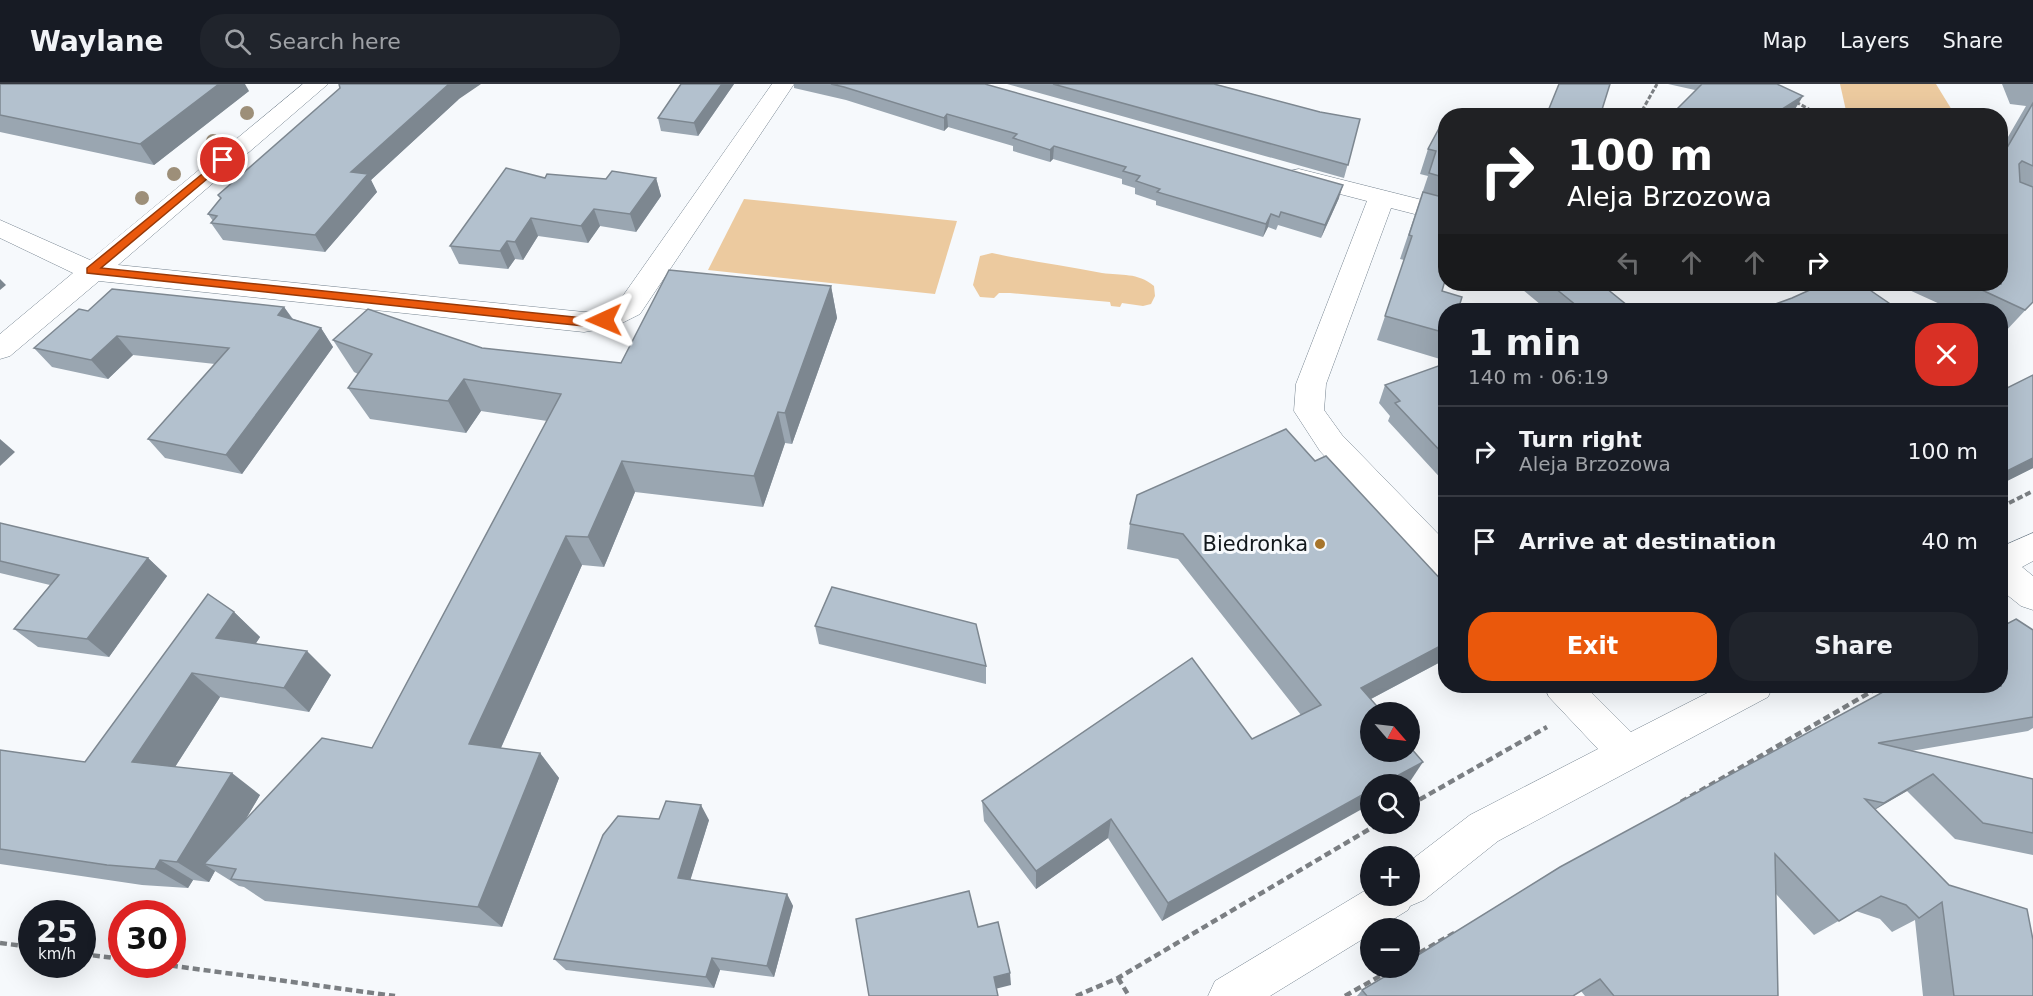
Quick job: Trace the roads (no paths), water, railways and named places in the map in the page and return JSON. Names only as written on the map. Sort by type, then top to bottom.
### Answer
[{"type":"street","points":[[0,350],[91,271],[317,84]]},
{"type":"street","points":[[0,228],[91,271],[584,322],[604,320],[630,307],[783,84]]},
{"type":"street","points":[[1279,170],[1381,199],[1438,212]]},
{"type":"street","points":[[1381,199],[1311,384],[1309,411],[1331,443],[1438,556]]},
{"type":"street","points":[[2008,558],[2033,546]]},
{"type":"street","points":[[2008,576],[2033,596]]},
{"type":"street","points":[[1569,693],[1626,752]]},
{"type":"street","points":[[1420,878],[1484,828],[1741,693]]},
{"type":"street","points":[[1230,996],[1378,906]]},
{"type":"place","name":"Biedronka","points":[[1320,544]]}]
